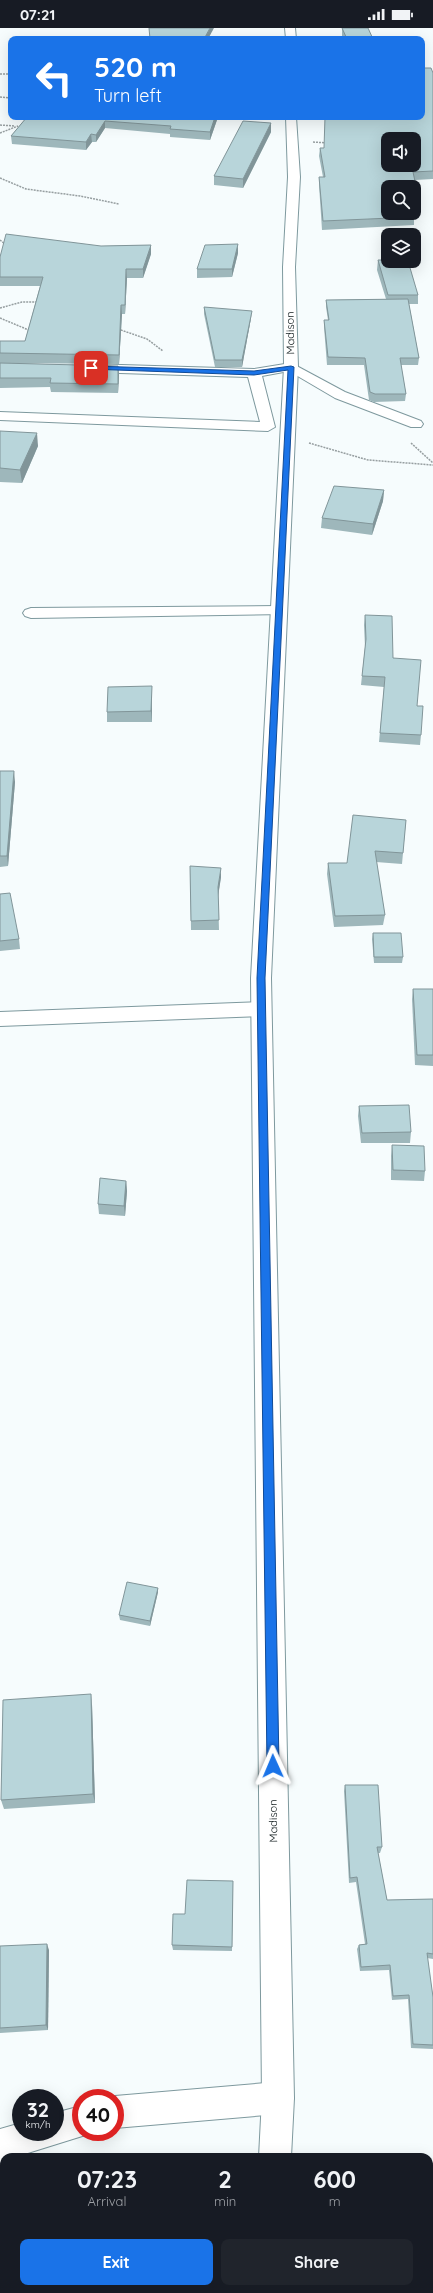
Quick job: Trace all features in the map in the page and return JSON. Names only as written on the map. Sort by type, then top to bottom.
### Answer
[{"type":"street","name":"Madison","points":[[275,2153],[278,2098],[261,978],[291,367],[289,267],[294,177],[291,120]]},
{"type":"street","points":[[74,367],[254,373],[291,367],[340,395],[416,424]]},
{"type":"street","points":[[0,416],[268,427],[254,373]]},
{"type":"street","points":[[31,613],[279,611]]},
{"type":"street","points":[[0,1019],[261,1008]]},
{"type":"street","points":[[124,2111],[278,2098]]},
{"type":"street","points":[[0,2153],[3,2144],[14,2141]]},
{"type":"path","points":[[0,125],[18,126],[0,133]]},
{"type":"path","points":[[292,140],[329,143]]},
{"type":"path","points":[[0,178],[7,184],[21,188],[73,194],[119,204]]},
{"type":"path","points":[[0,240],[9,247]]},
{"type":"path","points":[[0,308],[22,302],[42,302]]},
{"type":"path","points":[[0,318],[34,332]]},
{"type":"path","points":[[112,327],[147,339],[189,371]]},
{"type":"path","points":[[288,437],[368,460],[433,465]]},
{"type":"building","points":[[149,28],[210,28],[206,36],[150,36]]},
{"type":"building","points":[[342,28],[368,28],[372,36],[346,36]]},
{"type":"building","points":[[425,68],[431,68],[433,73],[433,171],[421,172],[421,132],[381,132],[381,172],[413,172],[415,180],[381,180],[381,218],[323,221],[319,177],[325,177],[320,148],[324,148],[325,120],[425,120]]},
{"type":"building","points":[[24,120],[214,120],[210,132],[170,129],[171,126],[105,121],[96,135],[91,134],[86,142],[11,136]]},
{"type":"building","points":[[243,121],[271,123],[243,179],[214,176]]},
{"type":"building","points":[[6,234],[101,246],[151,245],[143,269],[126,269],[125,305],[121,305],[119,355],[0,353],[0,341],[25,341],[43,277],[0,277],[0,257]]},
{"type":"building","points":[[238,244],[232,269],[197,269],[205,245]]},
{"type":"building","points":[[378,260],[381,260],[381,268],[410,268],[418,295],[388,295]]},
{"type":"building","points":[[408,299],[419,358],[400,358],[406,394],[375,394],[370,392],[365,358],[328,357],[324,320],[329,320],[326,300]]},
{"type":"building","points":[[204,307],[252,311],[242,360],[215,360]]},
{"type":"building","points":[[0,363],[118,366],[118,384],[50,383],[51,378],[0,378]]},
{"type":"building","points":[[0,431],[37,433],[20,470],[0,468]]},
{"type":"building","points":[[334,486],[384,490],[373,524],[322,518]]},
{"type":"building","points":[[365,615],[392,616],[393,658],[421,660],[417,706],[423,706],[421,735],[380,733],[385,677],[362,676],[366,639]]},
{"type":"building","points":[[152,686],[151,711],[107,712],[108,687]]},
{"type":"building","points":[[0,771],[14,771],[7,856],[0,856]]},
{"type":"building","points":[[353,815],[406,820],[403,853],[375,851],[385,915],[335,916],[328,863],[347,863]]},
{"type":"building","points":[[190,866],[221,868],[218,887],[219,920],[191,921]]},
{"type":"building","points":[[10,893],[19,939],[0,941],[0,894]]},
{"type":"building","points":[[373,933],[401,933],[403,957],[374,957]]},
{"type":"building","points":[[413,989],[433,989],[433,1055],[417,1055]]},
{"type":"building","points":[[409,1105],[411,1132],[362,1133],[359,1106]]},
{"type":"building","points":[[392,1145],[424,1146],[425,1171],[393,1170]]},
{"type":"building","points":[[100,1178],[126,1181],[124,1206],[98,1204]]},
{"type":"building","points":[[127,1582],[158,1588],[150,1621],[119,1615]]},
{"type":"building","points":[[91,1694],[93,1794],[1,1800],[3,1700]]},
{"type":"building","points":[[345,1785],[378,1785],[382,1847],[377,1847],[387,1900],[433,1899],[433,1954],[427,1953],[433,1997],[433,2045],[413,2044],[409,1995],[393,1996],[390,1965],[361,1967],[359,1945],[367,1944],[357,1877],[350,1878]]},
{"type":"building","points":[[187,1880],[233,1881],[232,1947],[172,1945],[173,1914],[185,1914]]},
{"type":"building","points":[[47,1944],[46,2025],[0,2028],[0,1946]]},
{"type":"route","points":[[91,368],[254,373],[291,367],[261,978],[273,1766]]}]
